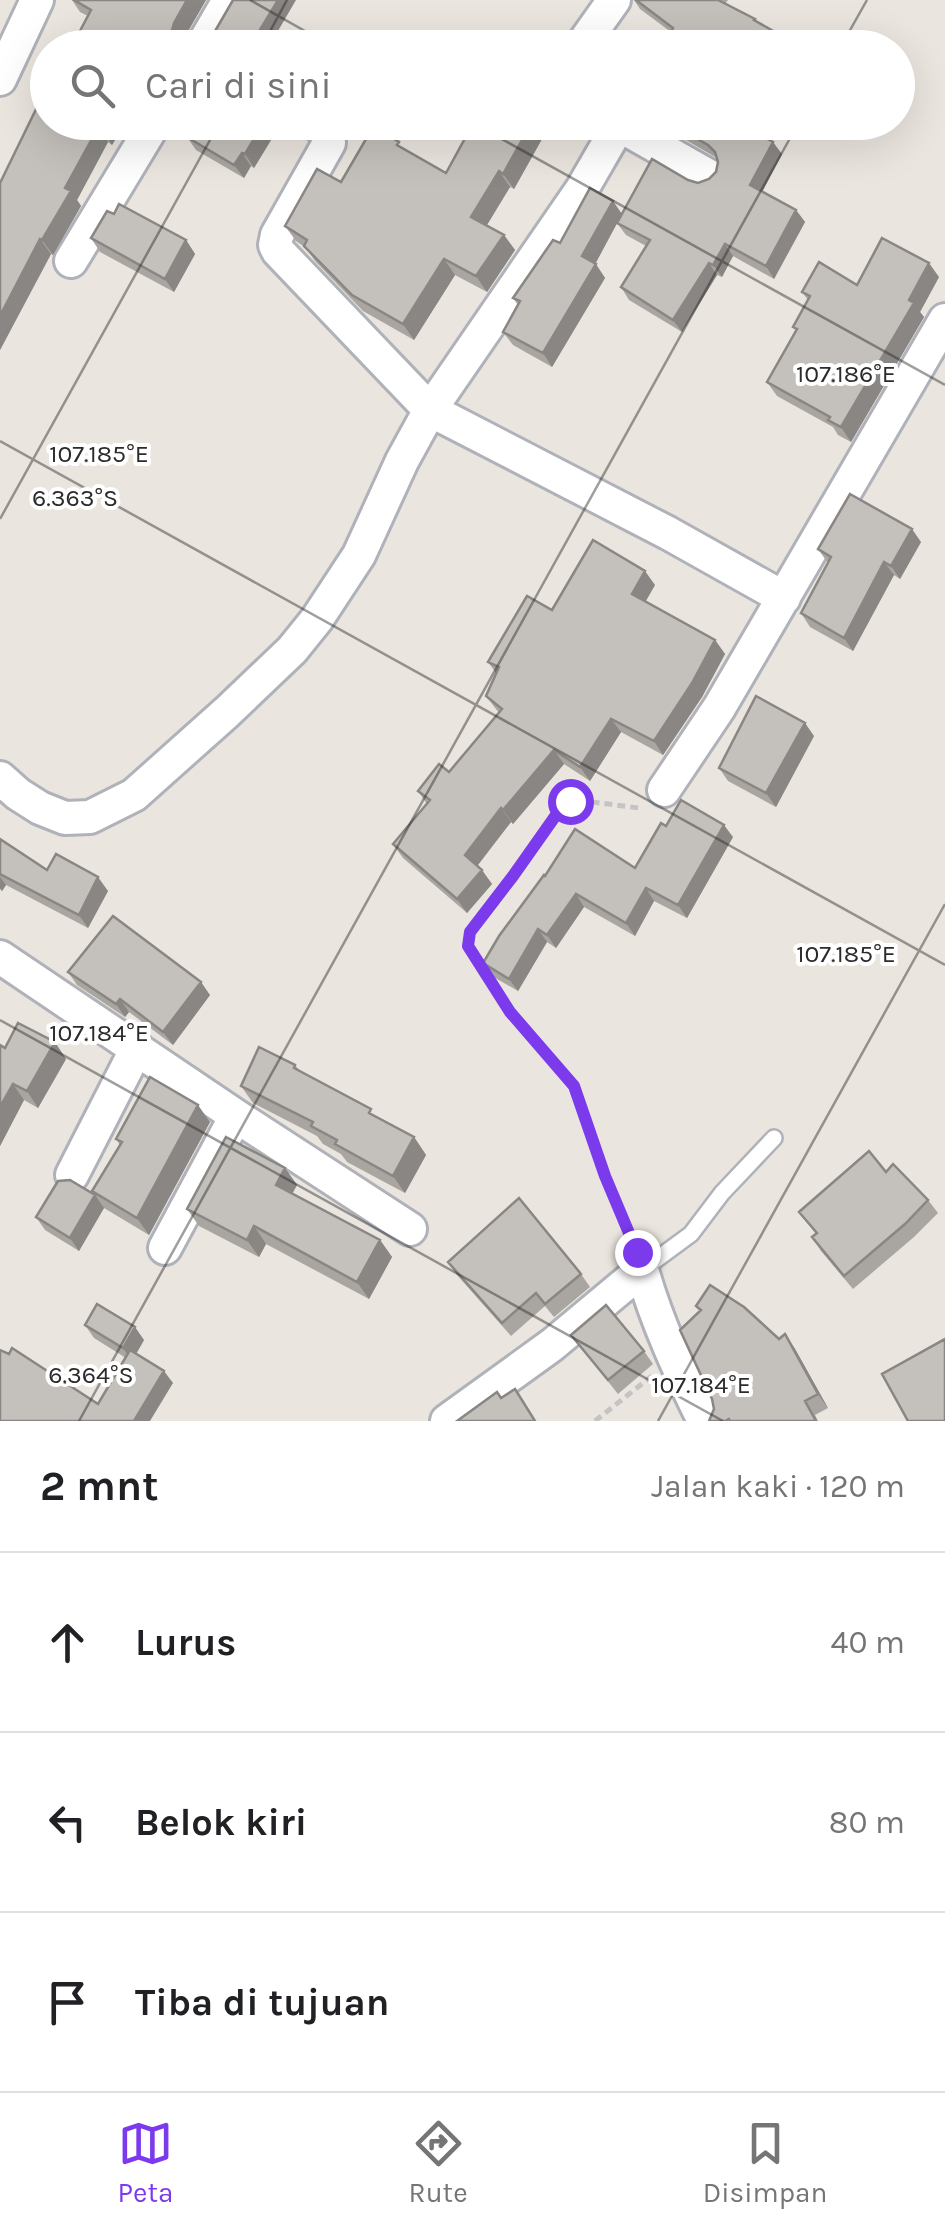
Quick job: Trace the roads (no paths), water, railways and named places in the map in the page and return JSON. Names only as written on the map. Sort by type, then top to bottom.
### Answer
[{"type":"street","points":[[0,79],[37,0]]},
{"type":"street","points":[[212,30],[230,0]]},
{"type":"street","points":[[593,30],[614,0]]},
{"type":"street","points":[[71,261],[144,140]]},
{"type":"street","points":[[329,140],[275,244],[430,410],[784,598]]},
{"type":"street","points":[[0,778],[40,808],[65,818],[90,817],[134,795],[292,650],[318,619],[359,555],[430,410],[582,189],[608,140]]},
{"type":"street","points":[[645,140],[707,175]]},
{"type":"street","points":[[664,790],[719,708],[945,320]]},
{"type":"street","points":[[0,957],[410,1228]]},
{"type":"street","points":[[72,1174],[138,1048]]},
{"type":"street","points":[[166,1248],[236,1116]]},
{"type":"street","points":[[447,1421],[552,1344],[642,1270],[652,1307],[704,1421]]},
{"type":"lane","points":[[642,1270],[690,1234],[774,1138]]}]
